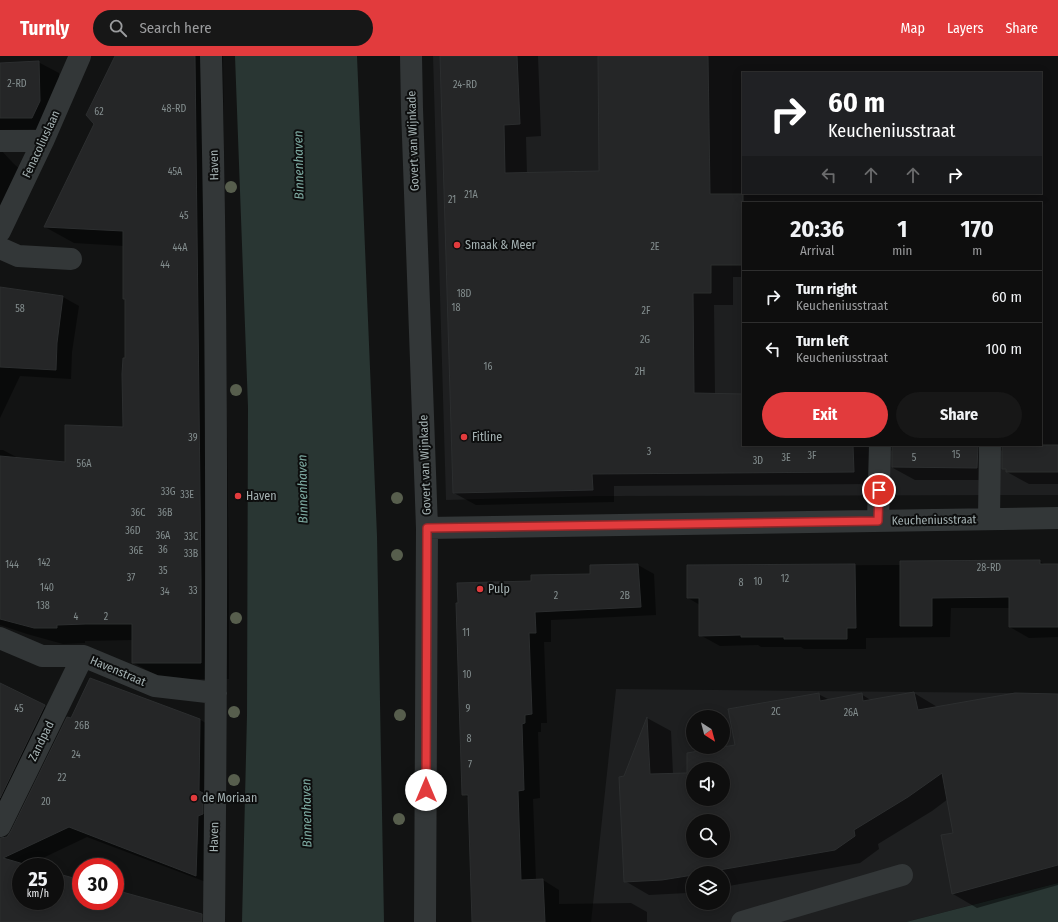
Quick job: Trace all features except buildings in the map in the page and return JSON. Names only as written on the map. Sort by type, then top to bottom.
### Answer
[{"type":"street","name":"Fenacoliuslaan","points":[[0,231],[43,141],[80,56]]},
{"type":"street","name":"Haven","points":[[212,56],[216,374],[214,922]]},
{"type":"street","name":"Govert van Wijnkade","points":[[411,56],[427,528],[425,922]]},
{"type":"street","points":[[0,141],[43,141]]},
{"type":"street","points":[[0,248],[18,256],[72,259]]},
{"type":"street","name":"Keucheniusstraat","points":[[878,521],[880,446]]},
{"type":"street","name":"Keucheniusstraat","points":[[989,519],[990,446]]},
{"type":"street","name":"Keucheniusstraat","points":[[427,528],[1058,518]]},
{"type":"street","name":"Havenstraat","points":[[0,638],[42,656],[91,660],[155,686],[216,693]]},
{"type":"street","name":"Zandpad","points":[[0,826],[91,660]]},
{"type":"street","points":[[742,922],[902,875]]},
{"type":"shaded area","points":[[433,56],[1058,56],[1058,495],[599,496],[446,500]]},
{"type":"shaded area","points":[[616,689],[1015,693],[1058,695],[1058,883],[906,922],[591,922]]},
{"type":"water","name":"Binnenhaven","points":[[235,56],[357,56],[377,536],[384,922],[242,922],[247,715],[248,407]]},
{"type":"water","points":[[1058,883],[1058,922],[906,922]]},
{"type":"place","name":"Smaak & Meer","points":[[457,245]]},
{"type":"place","name":"Fitline","points":[[464,437]]},
{"type":"place","name":"Haven","points":[[238,496]]},
{"type":"place","name":"Pulp","points":[[480,589]]},
{"type":"place","name":"de Moriaan","points":[[194,798]]},
{"type":"route","points":[[426,790],[427,528],[878,521],[879,490]]}]
